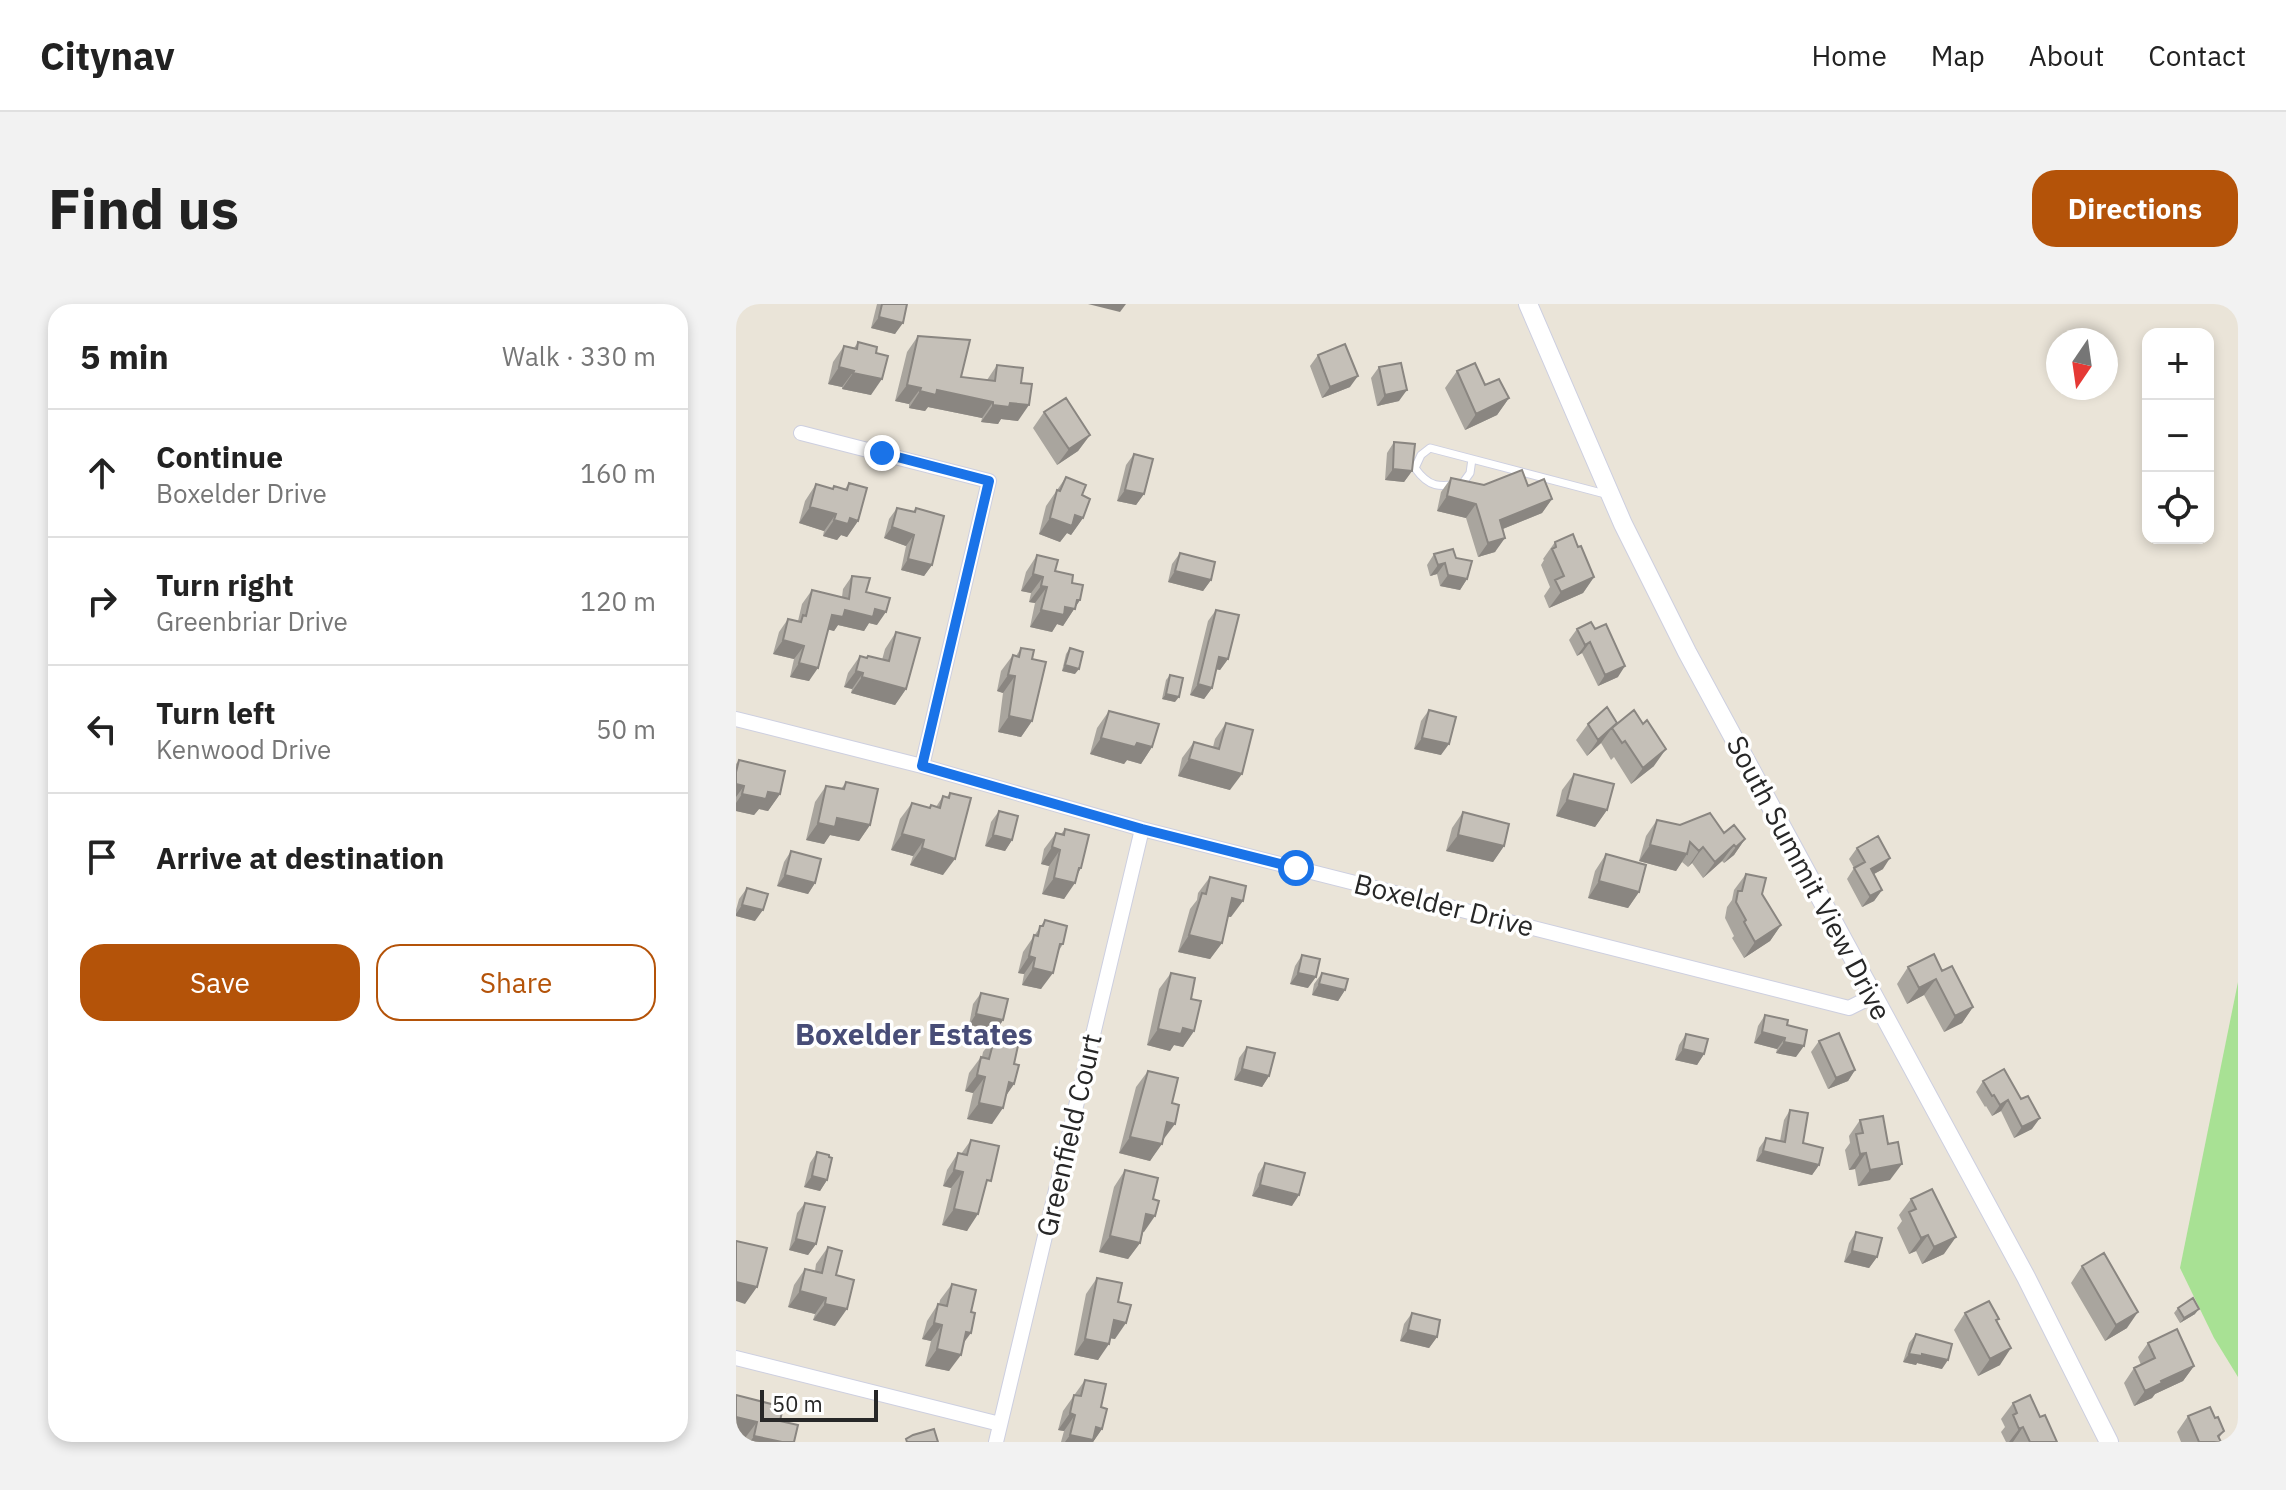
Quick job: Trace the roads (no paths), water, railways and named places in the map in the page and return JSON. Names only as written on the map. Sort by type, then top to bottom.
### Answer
[{"type":"street","name":"South Summit View Drive","points":[[1528,304],[1611,496],[1687,652],[2026,1277],[2109,1442]]},
{"type":"street","points":[[801,433],[989,481],[922,766]]},
{"type":"street","name":"Boxelder Drive","points":[[736,719],[922,766],[1142,829],[1849,1008],[1873,996]]},
{"type":"street","name":"Greenfield Court","points":[[996,1442],[1142,829]]},
{"type":"street","points":[[736,1358],[1000,1424]]},
{"type":"lane","points":[[1472,459],[1470,473],[1462,484],[1435,485],[1424,480],[1415,468],[1421,455],[1430,448],[1472,459],[1611,496]]},
{"type":"district","name":"Boxelder Estates","points":[[914,1035]]}]
